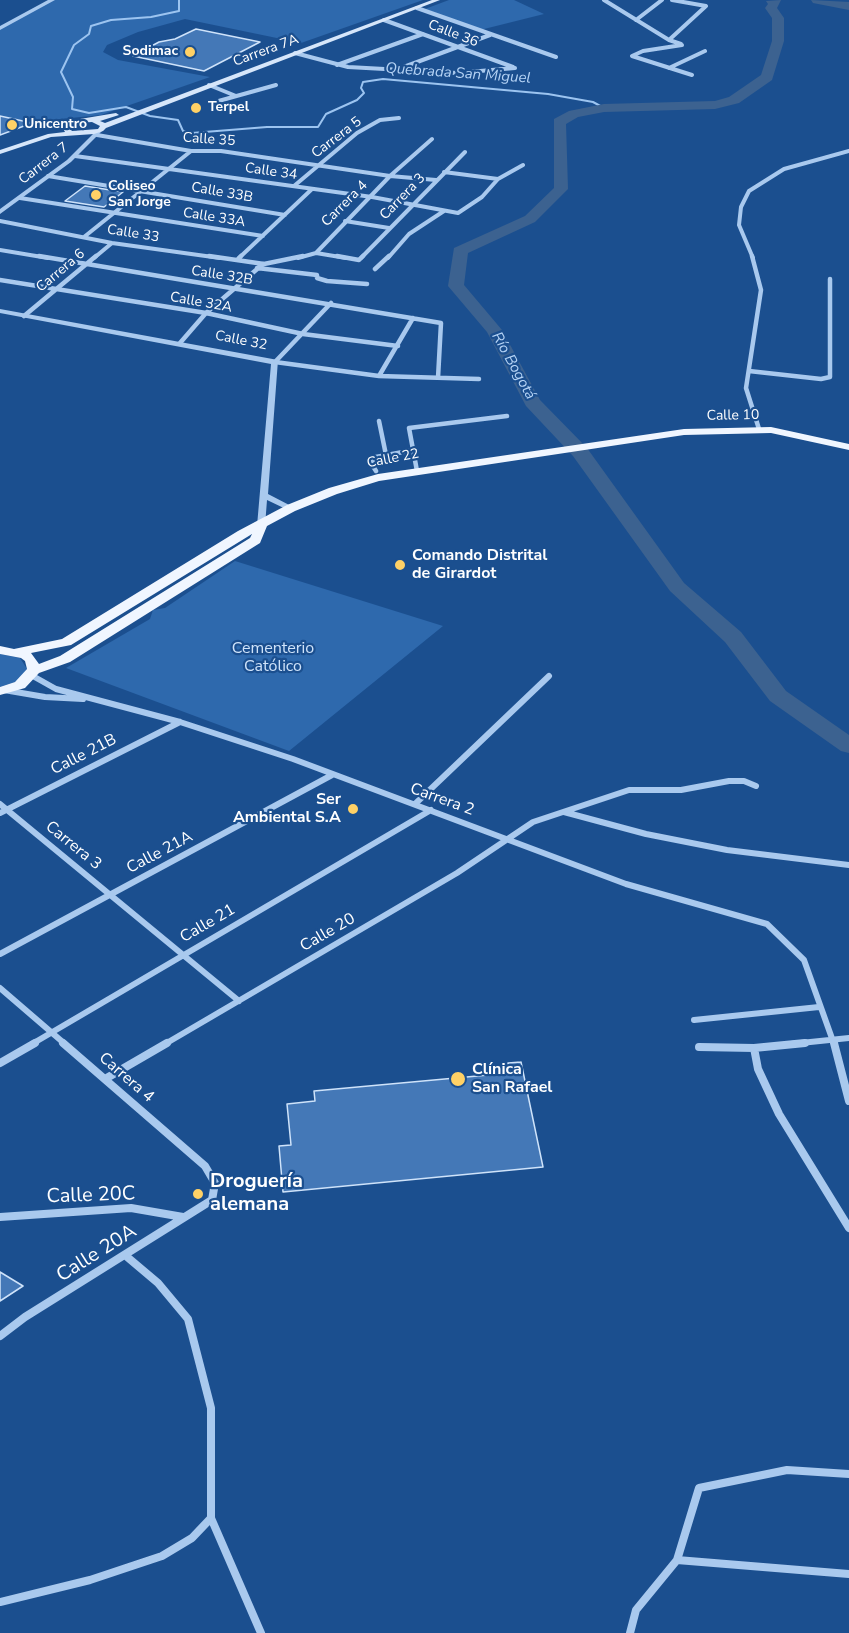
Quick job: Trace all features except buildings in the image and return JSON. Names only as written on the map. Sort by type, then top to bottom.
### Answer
[{"type":"main road","name":"Carrera 7A","points":[[100,131],[144,107],[427,0]]},
{"type":"main road","name":"Carrera 7A","points":[[144,107],[437,0]]},
{"type":"main road","name":"Carrera 7A","points":[[72,122],[130,113]]},
{"type":"main road","points":[[0,152],[31,140],[69,132],[84,134],[100,131],[103,123],[93,120]]},
{"type":"main road","points":[[69,132],[65,126],[72,122]]},
{"type":"main road","points":[[0,145],[72,122]]},
{"type":"main road","name":"Calle 10","points":[[540,453],[684,432],[759,429],[789,432],[849,447]]},
{"type":"main road","name":"Calle 22","points":[[0,650],[18,652],[66,642],[86,632],[242,534],[261,526],[291,508],[354,484],[417,471],[540,453]]},
{"type":"main road","name":"Calle 22","points":[[2,691],[20,685],[32,673],[65,659],[255,540],[261,526]]},
{"type":"main road","points":[[18,652],[31,659],[32,673]]},
{"type":"street","points":[[0,28],[52,0]]},
{"type":"street","points":[[606,0],[669,40],[682,45],[632,54],[635,58],[692,75]]},
{"type":"street","points":[[636,20],[662,0]]},
{"type":"street","points":[[669,40],[706,6],[672,0]]},
{"type":"street","points":[[417,8],[556,57]]},
{"type":"street","name":"Calle 36","points":[[384,20],[515,68],[457,73],[398,69]]},
{"type":"street","points":[[337,65],[423,34]]},
{"type":"street","points":[[295,53],[337,65],[398,69],[490,35]]},
{"type":"street","points":[[669,68],[705,51]]},
{"type":"street","points":[[209,85],[236,96]]},
{"type":"street","points":[[215,102],[276,85]]},
{"type":"street","name":"Carrera 5","points":[[294,186],[357,133],[380,120],[399,118]]},
{"type":"street","name":"Calle 35","points":[[100,131],[191,151],[214,150],[390,176],[436,180]]},
{"type":"street","name":"Carrera 7","points":[[0,212],[75,156],[100,131]]},
{"type":"street","name":"Carrera 4","points":[[316,252],[390,176],[432,139]]},
{"type":"street","name":"Carrera 6","points":[[84,237],[191,151]]},
{"type":"street","points":[[759,429],[746,388],[761,290],[750,248],[739,225],[745,198],[756,184],[784,169],[849,151]]},
{"type":"street","name":"Carrera 3","points":[[316,252],[359,260],[465,152]]},
{"type":"street","name":"Calle 34","points":[[75,156],[372,197],[445,211],[463,211],[482,197],[498,179]]},
{"type":"street","points":[[444,172],[498,179],[523,165]]},
{"type":"street","name":"Calle 33B","points":[[48,176],[285,215]]},
{"type":"street","points":[[237,260],[312,189]]},
{"type":"street","name":"Calle 33A","points":[[20,198],[263,236]]},
{"type":"street","points":[[375,269],[400,247],[409,234],[445,211]]},
{"type":"street","name":"Calle 33","points":[[0,221],[112,243],[264,264]]},
{"type":"street","points":[[345,221],[389,228]]},
{"type":"street","name":"Carrera 6","points":[[24,316],[112,243]]},
{"type":"street","name":"Calle 32B","points":[[0,250],[331,303],[441,324],[438,378]]},
{"type":"street","points":[[180,343],[206,313],[256,268],[264,264],[316,252]]},
{"type":"street","points":[[256,268],[317,275],[317,278],[333,282],[367,284]]},
{"type":"street","points":[[749,371],[821,379],[830,377],[830,279]]},
{"type":"street","name":"Calle 32A","points":[[0,280],[206,313],[303,334],[398,346]]},
{"type":"street","points":[[261,526],[275,362],[331,303]]},
{"type":"street","name":"Calle 32","points":[[0,311],[275,362],[379,376],[479,379]]},
{"type":"street","points":[[379,376],[413,318]]},
{"type":"street","points":[[417,471],[409,428],[507,416]]},
{"type":"street","points":[[379,421],[386,455]]},
{"type":"street","points":[[376,471],[371,463],[376,458],[414,450]]},
{"type":"street","points":[[264,495],[291,508]]},
{"type":"street","name":"Carrera 2","points":[[32,673],[56,688],[180,722],[293,759],[332,776],[415,804],[626,884],[767,924],[779,933],[804,960],[819,1007]]},
{"type":"street","points":[[415,804],[549,676]]},
{"type":"street","name":"Carrera 2","points":[[2,691],[45,697],[92,699]]},
{"type":"street","name":"Calle 21B","points":[[4,812],[180,722]]},
{"type":"street","name":"Calle 21A","points":[[0,954],[332,776]]},
{"type":"street","name":"Calle 20","points":[[105,1080],[458,873],[506,838],[533,822],[585,802],[629,790],[672,790],[729,780],[744,781],[756,786]]},
{"type":"street","name":"Carrera 3","points":[[0,804],[4,812],[239,1001]]},
{"type":"street","name":"Calle 21","points":[[0,1063],[53,1034],[183,954],[431,810]]},
{"type":"street","points":[[563,812],[646,834],[727,850],[849,866]]},
{"type":"street","name":"Carrera 4","points":[[0,988],[205,1166],[215,1184],[212,1200]]},
{"type":"street","points":[[694,1020],[819,1007],[833,1039],[849,1101]]},
{"type":"street","points":[[699,1047],[754,1048],[849,1038]]},
{"type":"street","points":[[754,1048],[758,1069],[779,1114],[849,1228]]},
{"type":"street","name":"Calle 20A","points":[[0,1336],[25,1317],[126,1256],[212,1200]]},
{"type":"street","name":"Calle 20C","points":[[0,1217],[131,1208],[183,1217]]},
{"type":"street","points":[[126,1256],[158,1282],[188,1319],[211,1408],[212,1518],[261,1633]]},
{"type":"street","points":[[630,1633],[636,1610],[677,1560],[699,1488],[787,1470],[849,1474]]},
{"type":"street","points":[[0,1602],[90,1580],[162,1556],[192,1538],[212,1518]]},
{"type":"street","points":[[677,1560],[849,1574]]},
{"type":"green space","points":[[52,0],[423,0],[301,43],[185,19],[138,32],[107,45],[103,52],[118,60],[210,77],[101,115],[30,122],[0,116],[0,28]]},
{"type":"green space","points":[[449,0],[514,0],[544,14],[480,30],[425,9]]},
{"type":"green space","name":"Cementerio Católico","points":[[235,561],[443,626],[289,751],[66,668],[150,619],[153,610],[165,608]]},
{"type":"green space","points":[[0,654],[20,658],[27,669],[18,681],[0,687]]},
{"type":"waterway","name":"Quebrada San Miguel","points":[[179,0],[179,11],[151,17],[111,20],[91,26],[89,34],[74,45],[61,72],[73,97],[72,109],[89,113],[126,107],[150,116],[178,120],[183,131],[192,133],[267,127],[318,127],[326,114],[357,100],[364,93],[361,88],[363,82],[383,79],[548,94],[593,102],[604,108]]},
{"type":"waterway","name":"Río Bogotá","points":[[775,0],[772,1],[774,5],[771,8],[778,18],[778,41],[767,77],[734,100],[715,105],[604,108],[574,114],[559,122],[561,189],[530,219],[460,251],[456,286],[494,330],[532,402],[580,452],[677,587],[733,637],[778,696],[849,746]]},
{"type":"waterway","name":"Río Bogotá","points":[[817,0],[849,6]]},
{"type":"place","name":"Sodimac","points":[[190,52]]},
{"type":"place","name":"Terpel","points":[[196,108]]},
{"type":"place","name":"Unicentro","points":[[12,125]]},
{"type":"place","name":"Coliseo San Jorge","points":[[96,195]]},
{"type":"place","name":"Comando Distrital de Girardot","points":[[400,565]]},
{"type":"place","name":"Ser Ambiental S.A","points":[[353,809]]},
{"type":"place","name":"Clínica San Rafael","points":[[458,1079]]},
{"type":"place","name":"Droguería alemana","points":[[198,1194]]}]
